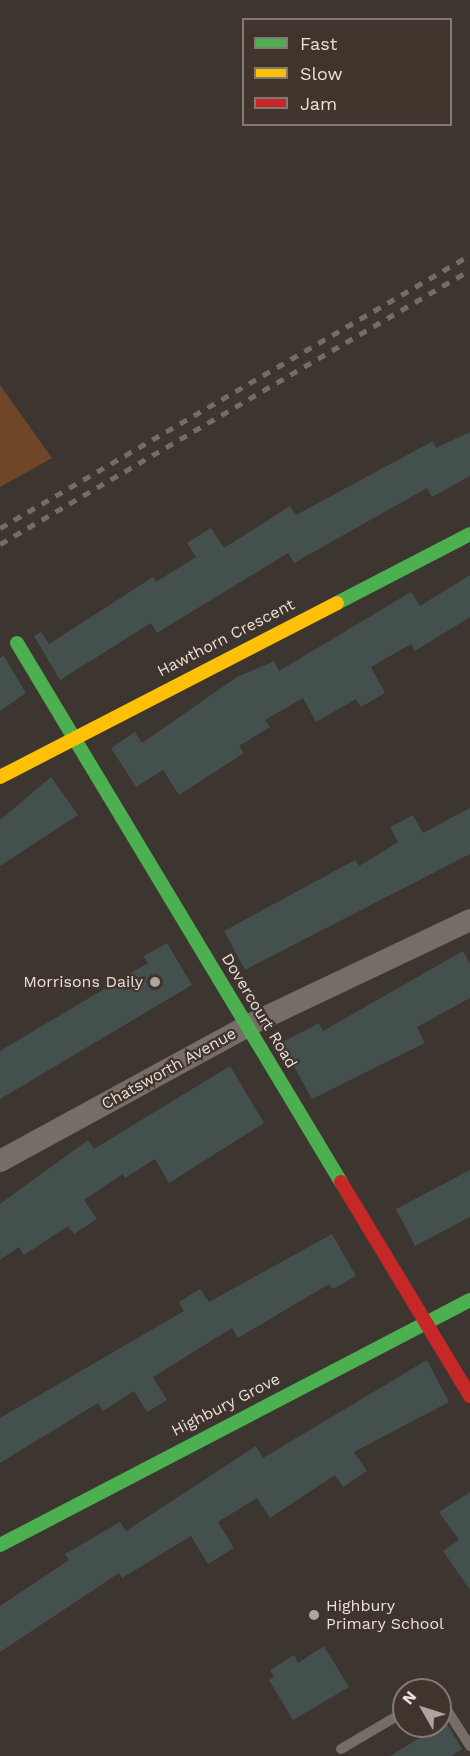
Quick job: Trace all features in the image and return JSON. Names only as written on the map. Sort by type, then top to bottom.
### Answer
[{"type":"street","name":"Hawthorn Crescent","points":[[0,777],[72,736],[470,534]]},
{"type":"street","name":"Dovercourt Road","points":[[17,643],[249,1025],[470,1396]]},
{"type":"street","name":"Chatsworth Avenue","points":[[0,1161],[249,1025],[470,920]]},
{"type":"street","name":"Highbury Grove","points":[[0,1545],[424,1321],[470,1300]]},
{"type":"lane","points":[[452,1718],[470,1746]]},
{"type":"lane","points":[[341,1749],[392,1719]]},
{"type":"shaded area","points":[[0,385],[52,458],[0,487]]},
{"type":"building","points":[[470,432],[470,476],[432,497],[427,488],[294,563],[288,553],[157,633],[151,623],[60,680],[34,636],[41,632],[49,644],[153,577],[156,582],[196,557],[187,543],[211,528],[224,548],[290,506],[296,515],[433,441],[436,448]]},
{"type":"building","points":[[470,575],[470,617],[415,651],[411,644],[371,667],[385,693],[361,707],[356,699],[316,722],[303,698],[265,720],[270,727],[239,746],[244,753],[179,795],[163,770],[136,787],[111,748],[135,732],[142,743],[237,677],[274,661],[279,671],[411,592],[420,606]]},
{"type":"building","points":[[4,656],[26,693],[0,711],[0,658]]},
{"type":"building","points":[[51,777],[78,815],[0,866],[0,820]]},
{"type":"building","points":[[470,808],[470,854],[245,970],[224,931],[355,860],[359,866],[387,849],[398,842],[390,827],[413,815],[423,833]]},
{"type":"building","points":[[167,943],[192,985],[0,1099],[0,1051],[148,963],[144,956]]},
{"type":"building","points":[[463,951],[470,964],[470,998],[417,1027],[425,1043],[312,1099],[281,1043],[319,1023],[323,1031]]},
{"type":"building","points":[[230,1066],[264,1123],[169,1183],[155,1159],[125,1178],[123,1174],[84,1200],[97,1219],[74,1234],[68,1226],[24,1255],[19,1247],[0,1260],[0,1204],[88,1140],[94,1149]]},
{"type":"building","points":[[470,1170],[470,1217],[415,1246],[396,1209]]},
{"type":"building","points":[[332,1234],[356,1276],[333,1289],[329,1284],[238,1338],[232,1328],[153,1377],[167,1400],[147,1412],[134,1391],[103,1411],[98,1403],[0,1463],[0,1418],[184,1311],[179,1302],[200,1289],[209,1302]]},
{"type":"building","points":[[427,1360],[449,1402],[354,1452],[367,1471],[343,1487],[335,1475],[270,1518],[257,1498],[218,1522],[234,1548],[208,1564],[191,1536],[122,1578],[119,1573],[0,1652],[0,1606],[69,1560],[65,1554],[120,1522],[126,1531],[256,1446],[263,1458]]},
{"type":"building","points":[[470,1492],[470,1590],[443,1551],[459,1540],[439,1512]]},
{"type":"building","points":[[324,1646],[349,1687],[293,1720],[269,1680],[274,1677],[270,1670],[294,1655],[298,1663]]},
{"type":"building","points":[[452,1732],[462,1749],[451,1756],[390,1756],[420,1738],[452,1738]]},
{"type":"railway","points":[[0,528],[470,255]]},
{"type":"railway","points":[[0,544],[470,270]]},
{"type":"traffic: fast","points":[[337,603],[470,534]]},
{"type":"traffic: fast","points":[[17,643],[341,1182]]},
{"type":"traffic: fast","points":[[0,1545],[470,1300]]},
{"type":"traffic: slow","points":[[0,777],[337,603]]},
{"type":"traffic: jam","points":[[341,1182],[470,1396]]},
{"type":"place","name":"Morrisons Daily","points":[[155,982]]},
{"type":"place","name":"Highbury Primary School","points":[[314,1615]]}]
